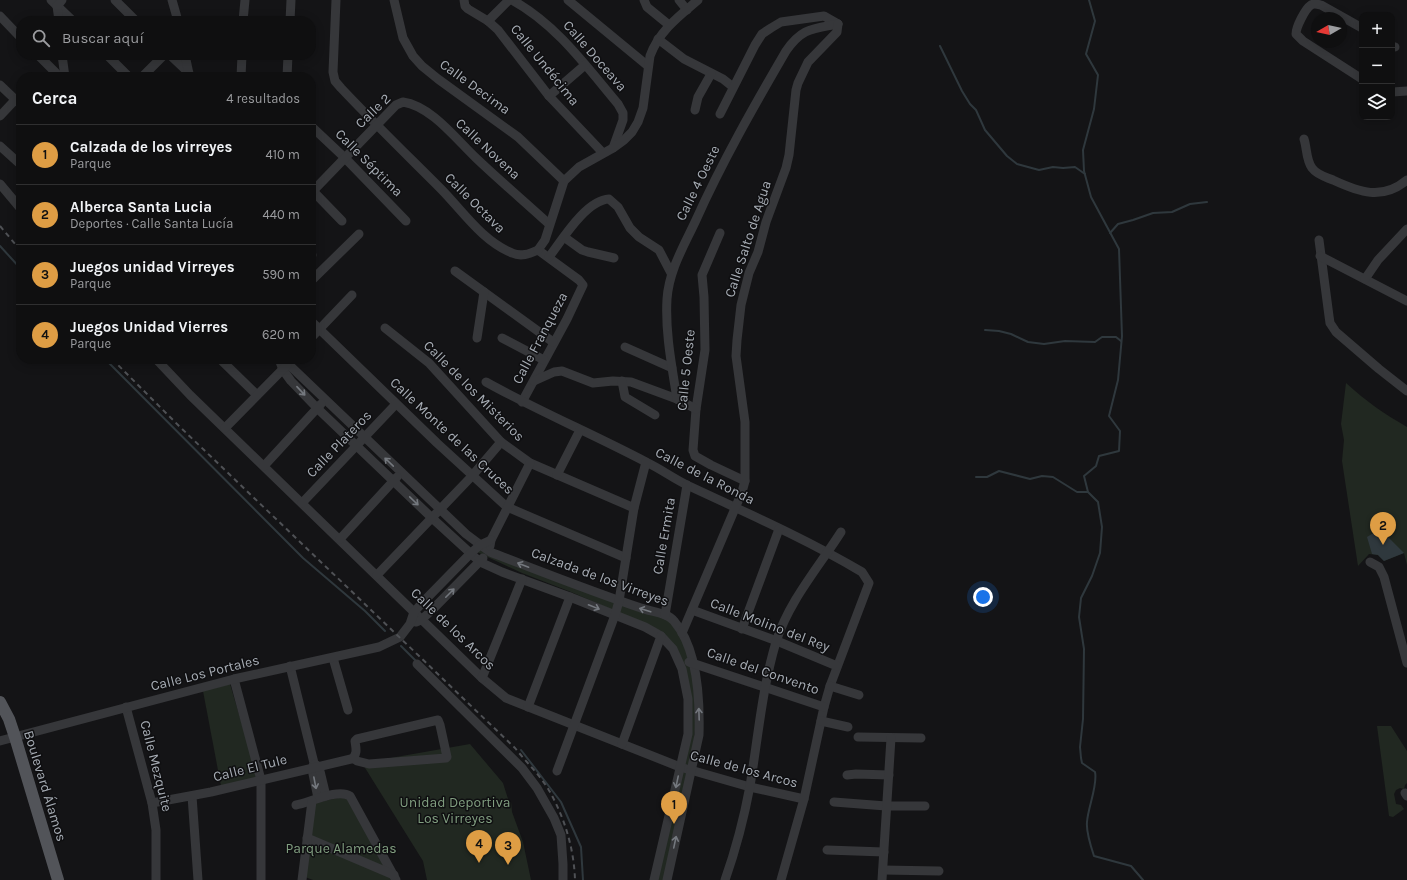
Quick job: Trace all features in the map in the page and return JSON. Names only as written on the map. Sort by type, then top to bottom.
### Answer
[{"type":"main road","name":"Boulevard Álamos","points":[[0,702],[9,719],[15,737],[58,880]]},
{"type":"street","points":[[172,0],[177,16]]},
{"type":"street","points":[[243,16],[245,0]]},
{"type":"street","points":[[290,16],[291,0]]},
{"type":"street","name":"Calle Octava","points":[[336,0],[333,72],[335,81],[377,126],[489,239],[502,249],[513,254],[526,255],[538,250]]},
{"type":"street","name":"Calle Decima","points":[[394,0],[403,38],[413,56],[422,66],[518,137],[564,181]]},
{"type":"street","name":"Calle Undécima","points":[[464,0],[465,6],[468,9],[488,21],[498,30],[550,96],[603,153]]},
{"type":"street","points":[[488,21],[509,0]]},
{"type":"street","name":"Calle Doceava","points":[[512,0],[552,28],[618,104],[623,113],[623,120],[613,148]]},
{"type":"street","points":[[568,0],[648,66]]},
{"type":"street","points":[[644,0],[647,7],[669,25]]},
{"type":"street","points":[[679,0],[687,10]]},
{"type":"street","points":[[671,273],[659,250],[648,244],[630,228],[618,207],[609,199],[600,202],[581,214],[549,257],[538,250],[545,240],[564,181],[579,167],[613,148],[632,132],[638,122],[643,108],[651,52],[658,38],[669,25],[698,0]]},
{"type":"street","points":[[118,1],[132,16]]},
{"type":"street","points":[[57,2],[58,16]]},
{"type":"street","points":[[57,2],[69,16]]},
{"type":"street","points":[[1359,26],[1321,5],[1314,4],[1309,7],[1296,28],[1296,34],[1303,41],[1359,77]]},
{"type":"street","points":[[0,16],[16,33]]},
{"type":"street","points":[[720,114],[762,34],[781,22],[824,16],[838,24]]},
{"type":"street","name":"Calle 4 Oeste","points":[[677,399],[667,325],[667,299],[671,273],[682,247],[728,153],[786,51],[802,32],[838,24]]},
{"type":"street","name":"Calle Salto de Agua","points":[[682,632],[736,507],[745,481],[745,422],[736,356],[741,305],[749,273],[758,252],[766,222],[786,168],[798,83],[808,62],[814,54],[837,32],[838,24]]},
{"type":"street","points":[[658,38],[684,59],[733,87]]},
{"type":"street","points":[[43,60],[55,72]]},
{"type":"street","points":[[63,60],[64,72]]},
{"type":"street","points":[[112,60],[125,72]]},
{"type":"street","points":[[147,72],[159,60]]},
{"type":"street","points":[[175,60],[187,72]]},
{"type":"street","points":[[186,60],[189,72]]},
{"type":"street","points":[[241,72],[242,60]]},
{"type":"street","points":[[287,72],[288,60]]},
{"type":"street","points":[[550,96],[585,65]]},
{"type":"street","points":[[695,110],[698,97],[711,74]]},
{"type":"street","points":[[0,84],[16,101]]},
{"type":"street","points":[[1395,92],[1407,91]]},
{"type":"street","name":"Calle 2","points":[[316,187],[396,106],[404,102]]},
{"type":"street","name":"Calle Novena","points":[[404,102],[418,106],[439,122],[476,158],[550,224]]},
{"type":"street","points":[[0,116],[16,104]]},
{"type":"street","name":"Calle Séptima","points":[[316,131],[345,158],[406,221]]},
{"type":"street","points":[[1304,139],[1311,167],[1317,173],[1353,189],[1380,193],[1394,189],[1407,180]]},
{"type":"street","points":[[0,146],[16,161]]},
{"type":"street","points":[[0,184],[16,203]]},
{"type":"street","points":[[316,195],[342,221]]},
{"type":"street","points":[[1365,279],[1378,260],[1403,239],[1407,229]]},
{"type":"street","name":"Calle 5 Oeste","points":[[720,233],[702,275],[705,350],[696,409],[693,450],[695,456],[745,481]]},
{"type":"street","points":[[316,276],[359,234]]},
{"type":"street","points":[[564,237],[582,250],[614,258]]},
{"type":"street","points":[[1319,240],[1320,256],[1332,328],[1407,391]]},
{"type":"street","points":[[1320,256],[1407,301]]},
{"type":"street","name":"Calle Franqueza","points":[[522,402],[582,288],[579,280],[549,257]]},
{"type":"street","points":[[455,271],[553,342]]},
{"type":"street","points":[[477,338],[484,292]]},
{"type":"street","points":[[316,332],[352,295]]},
{"type":"street","name":"Calle Monte de las Cruces","points":[[316,326],[472,476],[507,506],[626,558]]},
{"type":"street","name":"Calle de los Misterios","points":[[385,328],[429,363],[501,442],[530,463],[634,508]]},
{"type":"street","points":[[502,338],[544,360]]},
{"type":"street","points":[[625,347],[672,368]]},
{"type":"street","name":"Calle de los Arcos","points":[[161,364],[190,396],[225,428],[421,620],[482,678],[506,698],[690,770],[750,787],[804,799]]},
{"type":"street","points":[[225,364],[257,396]]},
{"type":"street","points":[[225,428],[257,396],[285,364]]},
{"type":"street","points":[[286,364],[291,381],[317,408],[356,447],[470,554]]},
{"type":"street","points":[[287,364],[440,510],[480,545]]},
{"type":"street","points":[[534,381],[554,372],[562,371],[593,383],[622,381],[631,382],[677,399],[696,409]]},
{"type":"street","points":[[622,381],[625,397],[656,415]]},
{"type":"street","name":"Calle de la Ronda","points":[[486,382],[522,402],[646,462],[687,485],[828,552],[862,572],[869,583],[837,666]]},
{"type":"street","points":[[264,466],[325,400]]},
{"type":"street","name":"Calle Plateros","points":[[302,503],[396,404]]},
{"type":"street","points":[[557,475],[580,430]]},
{"type":"street","points":[[376,575],[472,476],[501,442]]},
{"type":"street","points":[[557,771],[615,615],[619,601],[634,508],[646,462]]},
{"type":"street","points":[[490,552],[491,540],[530,463]]},
{"type":"street","points":[[340,540],[401,473]]},
{"type":"street","name":"Calle Ermita","points":[[665,615],[687,485]]},
{"type":"street","points":[[742,629],[779,528]]},
{"type":"street","points":[[725,880],[742,827],[750,787],[765,688],[777,641],[798,594],[841,532]]},
{"type":"street","name":"Calle Los Portales","points":[[0,741],[234,679],[333,658],[385,645],[400,637],[410,624],[414,612],[470,554],[480,545],[491,540]]},
{"type":"street","name":"Calzada de los Virreyes","points":[[480,545],[490,552],[592,592],[665,615],[674,620],[682,632],[687,642],[698,695],[699,735],[690,770],[667,880]]},
{"type":"street","name":"Calle Los Portales","points":[[410,624],[421,620],[490,552]]},
{"type":"street","name":"Calzada de los Virreyes","points":[[470,554],[480,562],[645,627],[661,636],[673,649],[682,669],[688,699],[688,734],[654,880]]},
{"type":"street","points":[[1370,562],[1379,567],[1384,577],[1407,663]]},
{"type":"street","points":[[482,678],[522,579]]},
{"type":"street","points":[[528,707],[570,597]]},
{"type":"street","name":"Calle Molino del Rey","points":[[692,610],[777,641],[837,666]]},
{"type":"street","points":[[622,744],[661,636]]},
{"type":"street","points":[[333,658],[348,710]]},
{"type":"street","name":"Calle del Convento","points":[[679,661],[692,662],[824,707]]},
{"type":"street","points":[[417,664],[522,768],[538,788],[561,835],[563,880]]},
{"type":"street","points":[[290,666],[315,766],[319,798],[307,838],[298,879]]},
{"type":"street","points":[[782,880],[804,799],[824,707],[837,666]]},
{"type":"street","points":[[234,679],[261,780],[261,880]]},
{"type":"street","points":[[830,686],[859,694]]},
{"type":"street","name":"Calle Mezquite","points":[[126,707],[152,803],[156,830],[156,880]]},
{"type":"street","points":[[438,720],[447,757],[369,764],[357,761],[353,758],[356,754],[355,741],[357,739],[438,720]]},
{"type":"street","points":[[821,721],[848,727]]},
{"type":"street","points":[[858,737],[921,738]]},
{"type":"street","points":[[882,880],[891,738]]},
{"type":"street","name":"Calle El Tule","points":[[152,803],[192,796],[353,758]]},
{"type":"street","points":[[847,776],[856,774],[889,775]]},
{"type":"street","points":[[296,805],[319,798],[345,794],[350,796],[395,877]]},
{"type":"street","points":[[192,796],[198,880]]},
{"type":"street","points":[[834,802],[886,806],[926,806]]},
{"type":"street","points":[[307,838],[395,877]]},
{"type":"street","points":[[827,850],[884,852]]},
{"type":"street","points":[[883,870],[939,871]]},
{"type":"green space","points":[[1346,383],[1375,407],[1407,427],[1407,565],[1404,553],[1384,561],[1378,555],[1369,554],[1358,566],[1342,461],[1344,440],[1341,424]]},
{"type":"green space","points":[[482,545],[616,599],[672,614],[699,683],[692,765],[681,764],[688,733],[682,666],[661,631],[571,592],[522,573],[477,552]]},
{"type":"green space","points":[[230,684],[258,778],[221,786],[203,691]]},
{"type":"green space","points":[[1377,726],[1391,726],[1407,751],[1407,783],[1404,789],[1400,788],[1396,790],[1394,794],[1396,804],[1401,805],[1404,809],[1393,817],[1389,816]]},
{"type":"green space","name":"Unidad Deportiva Los Virreyes","points":[[470,744],[503,783],[509,802],[511,802],[512,812],[523,842],[531,880],[427,880],[423,861],[362,763]]},
{"type":"green space","points":[[681,766],[691,768],[669,880],[656,880]]},
{"type":"green space","name":"Parque Alamedas","points":[[347,796],[386,866],[391,880],[313,880],[305,877],[315,803]]},
{"type":"shaded area","points":[[1380,529],[1404,553],[1384,561],[1378,555],[1372,554],[1367,537]]},
{"type":"waterway","points":[[1089,0],[1095,21],[1086,54],[1098,75],[1094,109],[1083,150],[1084,171],[1091,197],[1119,249],[1122,336],[1118,380],[1109,416],[1120,431],[1119,451],[1099,456],[1096,466],[1084,476],[1088,492],[1098,502],[1102,527],[1100,553],[1092,576],[1081,598],[1079,617],[1084,649],[1083,719],[1080,747],[1082,763],[1095,772],[1096,777],[1087,826],[1094,856],[1131,866],[1143,880]]},
{"type":"waterway","points":[[940,46],[962,91],[970,104],[976,110],[985,130],[1007,156],[1017,164],[1039,170],[1053,167],[1075,167],[1085,174]]},
{"type":"waterway","points":[[1110,233],[1118,224],[1153,213],[1172,212],[1190,204],[1207,202]]},
{"type":"waterway","points":[[0,246],[16,264]]},
{"type":"waterway","points":[[985,330],[999,331],[1011,334],[1028,342],[1044,344],[1065,341],[1095,342],[1102,337],[1116,337],[1121,341]]},
{"type":"waterway","points":[[110,364],[303,558],[365,611],[385,631]]},
{"type":"waterway","points":[[976,477],[987,477],[999,471],[1030,479],[1042,476],[1053,477],[1077,492],[1088,492]]},
{"type":"waterway","points":[[401,646],[416,661]]},
{"type":"waterway","points":[[521,750],[561,802],[581,847],[583,880]]},
{"type":"railway","points":[[0,226],[16,245]]},
{"type":"railway","points":[[117,364],[179,426],[515,748],[542,780],[555,802],[568,834],[573,857],[575,880]]},
{"type":"place","name":"Alberca Santa Lucia","points":[[1383,545]]},
{"type":"place","name":"Calzada de los virreyes","points":[[674,824]]},
{"type":"place","name":"Juegos Unidad Vierres","points":[[479,863]]},
{"type":"place","name":"Juegos unidad Virreyes","points":[[508,865]]}]
